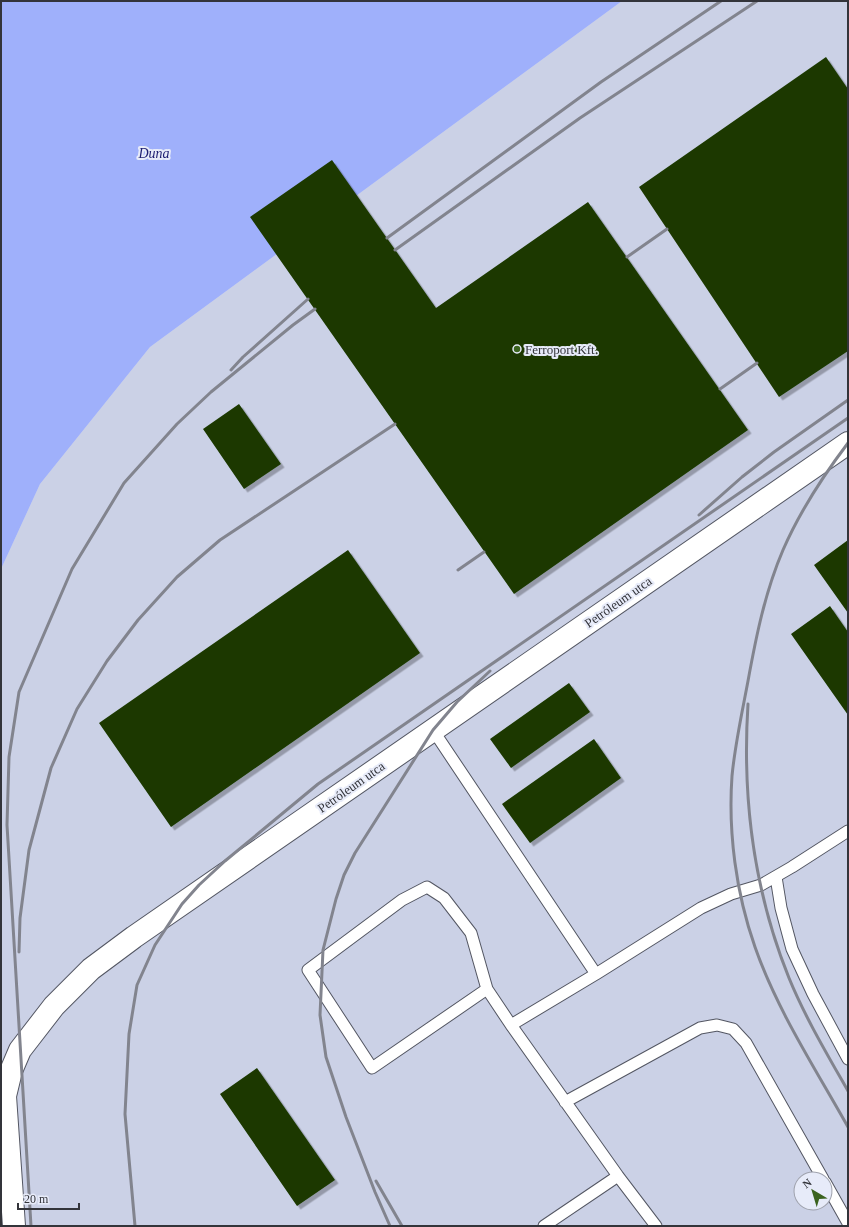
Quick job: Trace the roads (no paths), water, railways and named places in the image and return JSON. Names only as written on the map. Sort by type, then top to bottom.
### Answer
[{"type":"street","name":"Petróleum utca","points":[[14,1226],[5,1096],[11,1071],[20,1050],[54,1006],[91,969],[134,937],[848,443]]},
{"type":"lane","points":[[433,730],[596,974]]},
{"type":"lane","points":[[511,1025],[711,902],[761,885],[848,831]]},
{"type":"lane","points":[[776,877],[781,908],[792,949],[813,994],[848,1059]]},
{"type":"lane","points":[[487,989],[372,1068],[308,970],[402,900],[427,887],[444,898],[471,933],[487,989],[565,1102],[656,1226]]},
{"type":"lane","points":[[565,1102],[700,1028],[717,1025],[733,1029],[746,1043],[818,1171]]},
{"type":"lane","points":[[544,1226],[618,1176]]},
{"type":"lane","points":[[833,1196],[848,1222]]},
{"type":"water","name":"Duna","points":[[1,1],[622,1],[150,347],[40,484],[1,569]]},
{"type":"railway","points":[[387,238],[601,82],[721,1]]},
{"type":"railway","points":[[395,250],[580,118],[757,1]]},
{"type":"railway","points":[[627,257],[667,229]]},
{"type":"railway","points":[[231,370],[243,357],[308,299]]},
{"type":"railway","points":[[31,1226],[7,825],[9,757],[19,692],[72,569],[124,483],[177,424],[211,392],[293,325],[315,309]]},
{"type":"railway","points":[[720,389],[757,363]]},
{"type":"railway","points":[[699,515],[742,477],[774,452],[848,400]]},
{"type":"railway","points":[[135,1226],[125,1114],[129,1034],[137,985],[155,945],[182,904],[199,885],[225,861],[318,784],[848,418]]},
{"type":"railway","points":[[19,952],[20,918],[29,850],[51,768],[77,709],[107,661],[138,620],[177,577],[220,540],[395,424]]},
{"type":"railway","points":[[848,443],[804,508],[783,550],[771,582],[758,631],[739,728],[733,764],[731,797],[731,819],[738,884],[748,926],[755,947],[785,1016],[848,1127]]},
{"type":"railway","points":[[458,570],[484,552]]},
{"type":"railway","points":[[390,1226],[346,1117],[326,1057],[320,1015],[323,950],[336,899],[344,875],[355,853],[433,730],[457,702],[490,671]]},
{"type":"railway","points":[[748,704],[747,774],[749,809],[759,878],[767,912],[777,945],[795,993],[848,1091]]},
{"type":"railway","points":[[376,1181],[402,1226]]},
{"type":"place","name":"Ferroport Kft.","points":[[517,349]]}]
